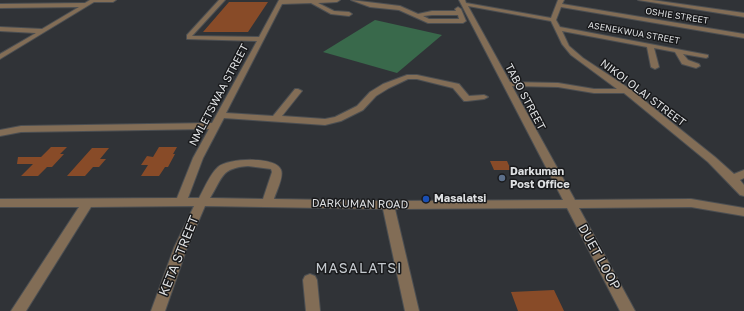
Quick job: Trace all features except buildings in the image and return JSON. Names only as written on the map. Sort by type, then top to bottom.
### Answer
[{"type":"street","points":[[2,6],[18,0]]},
{"type":"street","points":[[2,6],[114,0]]},
{"type":"street","points":[[222,0],[204,18],[189,38],[261,39]]},
{"type":"street","points":[[281,2],[337,0]]},
{"type":"street","points":[[354,0],[370,4],[395,7],[428,21],[458,22],[463,20],[461,6]]},
{"type":"street","points":[[641,0],[744,15]]},
{"type":"street","points":[[416,16],[461,6],[553,20],[560,1]]},
{"type":"street","name":"OSHIE STREET","points":[[560,1],[744,36]]},
{"type":"street","points":[[2,55],[91,2]]},
{"type":"street","name":"NMLETSWAA STREET","points":[[181,202],[198,158],[281,2]]},
{"type":"street","points":[[313,2],[333,13],[348,14]]},
{"type":"street","name":"TABO STREET","points":[[461,6],[506,84],[570,204]]},
{"type":"street","name":"NIKOI OLAI STREET","points":[[553,20],[560,29],[566,46],[574,54],[627,91],[734,179],[744,192]]},
{"type":"street","points":[[0,29],[43,31]]},
{"type":"street","name":"ASENEKWUA STREET","points":[[560,29],[706,56]]},
{"type":"street","points":[[650,45],[655,67]]},
{"type":"street","points":[[677,50],[685,62],[696,66]]},
{"type":"street","points":[[221,115],[325,122],[338,119],[360,108],[373,94],[379,90],[407,77],[417,77],[456,86],[467,99],[484,97]]},
{"type":"street","points":[[506,84],[558,85],[594,91],[627,91]]},
{"type":"street","points":[[275,119],[298,91]]},
{"type":"street","points":[[0,133],[21,129],[216,126]]},
{"type":"street","name":"KETA STREET","points":[[158,311],[178,254],[201,202],[222,169],[230,164],[269,164],[275,167],[277,172],[267,203]]},
{"type":"street","points":[[734,179],[744,173]]},
{"type":"street","points":[[18,311],[87,202]]},
{"type":"street","name":"DARKUMAN ROAD","points":[[0,203],[201,202],[388,205],[691,203],[744,212]]},
{"type":"street","name":"DUET LOOP","points":[[570,204],[628,311]]},
{"type":"street","points":[[388,205],[412,311]]},
{"type":"street","points":[[310,280],[313,311]]},
{"type":"green space","points":[[375,20],[442,35],[397,73],[323,52]]},
{"type":"place","name":"Darkuman Post Office","points":[[502,178]]},
{"type":"place","name":"Masalatsi","points":[[426,199]]},
{"type":"district","name":"MASALATSI","points":[[359,269]]}]
